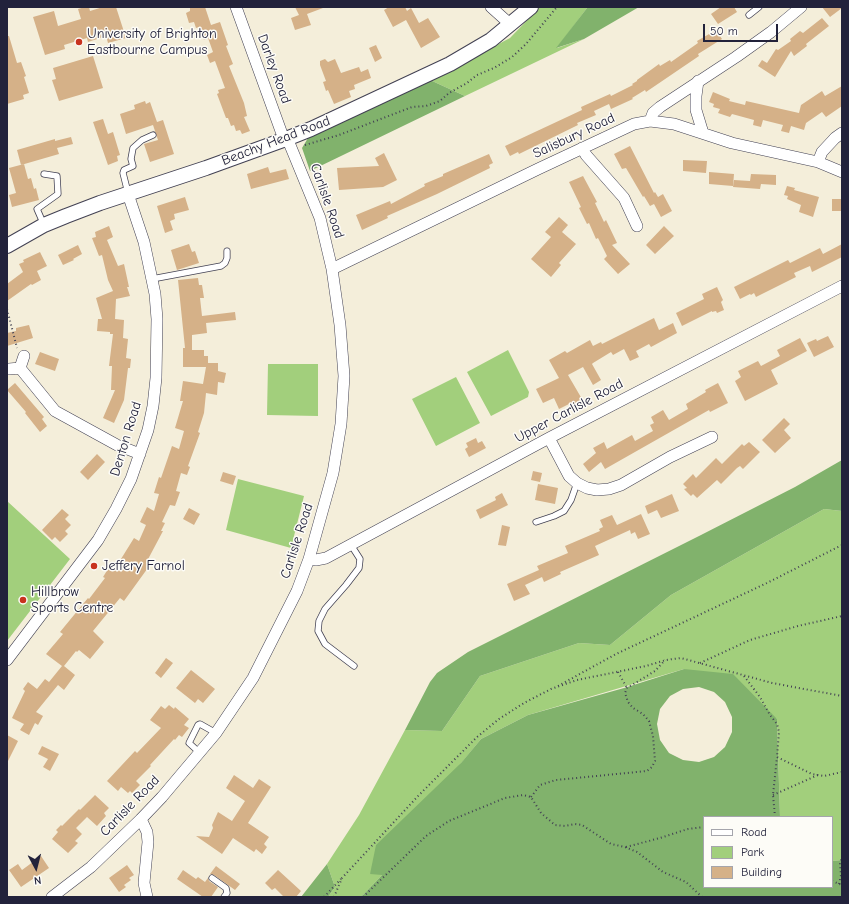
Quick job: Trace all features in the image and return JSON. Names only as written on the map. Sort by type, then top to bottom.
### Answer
[{"type":"street","name":"Darley Road","points":[[236,7],[282,134],[286,139]]},
{"type":"street","points":[[491,7],[511,25]]},
{"type":"street","name":"Beachy Head Road","points":[[7,246],[44,225],[66,216],[286,139],[450,64],[491,40],[532,7]]},
{"type":"street","points":[[650,121],[660,106],[747,49],[771,32],[801,7]]},
{"type":"street","points":[[698,81],[696,110],[703,133]]},
{"type":"street","name":"Salisbury Road","points":[[332,269],[634,124],[650,121],[674,124],[732,143],[818,162],[842,172]]},
{"type":"street","points":[[818,162],[822,152],[842,132]]},
{"type":"street","name":"Carlisle Road","points":[[52,897],[91,867],[141,820],[216,733],[253,678],[297,591],[309,559],[333,474],[341,424],[344,376],[340,325],[332,269],[320,218],[307,184],[286,139]]},
{"type":"street","points":[[582,148],[586,155],[624,198],[637,226]]},
{"type":"street","name":"Denton Road","points":[[7,660],[98,540],[116,509],[131,479],[140,454],[153,406],[156,378],[157,319],[152,279],[144,242],[128,194]]},
{"type":"street","name":"Upper Carlisle Road","points":[[309,559],[316,560],[326,558],[352,545],[549,438],[842,286]]},
{"type":"street","points":[[24,356],[14,369],[55,411],[117,445],[140,454]]},
{"type":"street","points":[[549,438],[569,476],[577,483],[587,488],[597,490],[609,489],[621,485],[670,457],[712,437]]},
{"type":"street","points":[[141,820],[147,832],[148,842],[144,883],[147,897]]},
{"type":"lane","points":[[749,15],[759,7]]},
{"type":"lane","points":[[128,194],[123,173],[124,170],[133,166],[131,159],[133,148],[142,140],[153,134]]},
{"type":"lane","points":[[44,174],[57,176],[58,194],[37,209],[44,225]]},
{"type":"lane","points":[[152,279],[221,266],[225,263],[227,252]]},
{"type":"lane","points":[[536,522],[564,511],[571,500],[577,483]]},
{"type":"lane","points":[[352,545],[360,559],[359,568],[325,608],[318,621],[318,631],[324,644],[354,666]]},
{"type":"lane","points":[[200,753],[188,743],[198,725],[200,724],[216,733]]},
{"type":"lane","points":[[212,878],[226,888],[227,893],[224,897]]},
{"type":"path","points":[[286,139],[306,145],[339,135],[412,107],[426,106],[440,101],[477,75],[494,68],[512,57],[526,44],[557,7]]},
{"type":"path","points":[[7,309],[18,353],[24,356]]},
{"type":"path","points":[[324,897],[419,795],[477,737],[499,719],[524,703],[616,654],[767,583],[842,545]]},
{"type":"path","points":[[699,663],[750,640],[798,626],[842,616]]},
{"type":"path","points":[[552,689],[576,680],[681,658],[772,683],[842,696]]},
{"type":"path","points":[[531,797],[540,785],[556,780],[647,771],[652,767],[655,760],[653,736],[649,721],[628,702],[625,693],[627,688],[655,671],[666,660]]},
{"type":"path","points":[[617,672],[627,688]]},
{"type":"path","points":[[744,676],[760,697],[777,724],[779,732],[773,795],[775,816]]},
{"type":"path","points":[[777,757],[812,774],[824,776],[842,772]]},
{"type":"path","points":[[773,795],[818,774]]},
{"type":"path","points":[[363,897],[426,836],[450,821],[505,798],[523,795],[531,797],[541,814],[555,826],[575,824],[582,825],[611,844],[625,847],[637,852],[663,872],[686,882],[702,897]]},
{"type":"path","points":[[625,847],[703,827]]},
{"type":"path","points":[[841,885],[840,864],[842,857]]},
{"type":"path","points":[[334,897],[342,878]]},
{"type":"green space","points":[[540,7],[590,7],[587,8],[557,48],[584,39],[465,96],[430,80],[510,38]]},
{"type":"green space","points":[[639,7],[584,39],[556,48],[587,8]]},
{"type":"green space","points":[[430,80],[465,96],[310,171],[302,148],[308,138]]},
{"type":"green space","points":[[508,350],[529,392],[528,397],[491,416],[467,372]]},
{"type":"green space","points":[[268,364],[318,364],[318,416],[267,415]]},
{"type":"green space","points":[[456,377],[480,423],[436,446],[412,399]]},
{"type":"green space","points":[[842,460],[842,511],[824,509],[671,595],[610,645],[579,643],[480,676],[442,731],[405,730],[430,682],[437,673],[468,652],[795,487]]},
{"type":"green space","points":[[238,479],[304,496],[291,548],[226,530]]},
{"type":"green space","name":"Hillbrow Sports Centre","points":[[7,501],[70,559],[7,641]]},
{"type":"green space","points":[[824,509],[842,511],[842,860],[833,861],[833,816],[780,816],[777,719],[684,669],[528,715],[481,739],[370,874],[383,874],[361,897],[328,897],[335,887],[327,864],[359,815],[405,730],[442,731],[480,676],[579,643],[610,645],[671,595]]},
{"type":"green space","points":[[684,669],[733,674],[777,719],[780,816],[703,816],[703,888],[833,888],[833,861],[842,860],[842,897],[361,897],[382,875],[370,874],[376,845],[461,763],[481,739],[528,715],[624,688]],"holes":[[[699,687],[714,692],[725,702],[732,717],[732,732],[725,747],[714,757],[699,762],[683,760],[669,753],[660,740],[657,724],[660,709],[670,696],[683,689]]]},
{"type":"green space","points":[[327,864],[335,887],[328,897],[301,897]]},
{"type":"building","points":[[89,7],[90,11],[103,7],[116,7],[126,38],[108,43],[106,36],[88,42],[87,38],[64,45],[65,49],[45,55],[33,17],[54,11],[58,26],[81,19],[78,9]]},
{"type":"building","points":[[190,7],[205,7],[211,25],[220,22],[228,45],[226,46],[233,64],[229,66],[244,103],[247,116],[244,117],[250,131],[242,134],[240,130],[236,131],[234,125],[231,126],[228,118],[226,118],[217,94],[219,93],[218,90],[225,88],[215,61],[210,63],[207,55],[213,52],[208,38],[204,40],[199,27],[196,28],[194,22],[189,23],[186,13],[190,11]]},
{"type":"building","points":[[295,7],[323,8],[307,14],[311,25],[295,30],[291,18],[299,15]]},
{"type":"building","points":[[389,7],[405,7],[407,11],[411,8],[419,23],[428,18],[440,37],[421,48],[406,20],[393,27],[384,10]]},
{"type":"building","points":[[721,7],[734,7],[737,12],[718,24],[711,14]]},
{"type":"building","points":[[822,7],[842,7],[842,8],[830,17]]},
{"type":"building","points":[[822,18],[829,26],[806,44],[807,46],[794,56],[791,51],[775,77],[758,66],[762,60],[767,63],[776,49],[778,50],[791,41],[790,39],[800,31],[803,33]]},
{"type":"building","points":[[716,30],[722,39],[698,54],[699,56],[646,92],[645,90],[632,98],[633,99],[611,109],[609,104],[594,111],[596,115],[577,123],[578,125],[519,154],[518,152],[510,156],[505,146],[582,110],[581,107],[610,94],[611,96],[633,85],[632,84],[659,64],[660,66],[670,60],[671,62],[698,43],[697,41]]},
{"type":"building","points":[[7,36],[9,36],[17,63],[21,62],[26,76],[24,77],[29,93],[23,95],[24,99],[7,104]]},
{"type":"building","points":[[376,45],[382,58],[375,62],[369,48]]},
{"type":"building","points":[[93,56],[103,88],[59,101],[52,80],[56,79],[53,68]]},
{"type":"building","points":[[325,59],[328,62],[335,59],[341,73],[359,67],[361,72],[368,69],[371,78],[354,85],[355,89],[349,91],[351,97],[334,104],[328,90],[326,91],[323,82],[326,81],[320,61]]},
{"type":"building","points":[[842,86],[842,106],[826,117],[822,112],[806,123],[804,130],[791,126],[789,133],[781,131],[783,125],[763,120],[761,127],[753,125],[754,120],[732,114],[730,117],[718,113],[720,109],[713,107],[714,104],[709,102],[713,92],[730,99],[729,101],[745,105],[746,101],[799,113],[801,105],[822,91],[825,96]]},
{"type":"building","points":[[145,101],[146,104],[150,102],[157,122],[163,120],[174,154],[150,162],[144,144],[158,140],[153,125],[126,134],[120,114],[135,109],[134,105]]},
{"type":"building","points":[[103,119],[108,134],[113,132],[120,155],[117,156],[118,161],[108,165],[93,122]]},
{"type":"building","points":[[71,137],[73,144],[57,148],[59,154],[21,165],[17,150],[55,139],[55,141]]},
{"type":"building","points":[[630,146],[654,193],[655,192],[658,197],[663,194],[672,211],[661,217],[654,204],[650,206],[644,196],[643,197],[626,168],[622,169],[614,154]]},
{"type":"building","points":[[384,153],[397,180],[383,187],[339,190],[337,168],[379,166],[375,158]]},
{"type":"building","points":[[489,154],[493,163],[489,165],[490,168],[387,216],[388,218],[362,230],[356,215],[390,201],[391,204],[425,186],[424,184],[443,176],[443,174]]},
{"type":"building","points":[[683,160],[707,161],[706,173],[683,171]]},
{"type":"building","points":[[24,164],[28,179],[31,178],[34,189],[36,188],[39,200],[12,207],[9,195],[16,193],[9,168]]},
{"type":"building","points":[[268,167],[270,173],[286,169],[289,179],[251,189],[247,174]]},
{"type":"building","points":[[709,172],[734,174],[733,186],[709,184]]},
{"type":"building","points":[[751,174],[776,175],[776,185],[761,184],[760,189],[733,187],[734,180],[750,181]]},
{"type":"building","points":[[583,176],[597,202],[595,203],[604,222],[606,220],[617,243],[612,245],[630,264],[618,274],[604,259],[607,256],[598,238],[596,239],[589,223],[587,224],[569,182]]},
{"type":"building","points":[[787,186],[795,188],[794,190],[819,197],[813,217],[799,212],[801,205],[787,199],[788,196],[784,195]]},
{"type":"building","points":[[185,197],[189,210],[174,214],[175,219],[170,221],[173,230],[165,233],[157,206]]},
{"type":"building","points":[[832,199],[842,199],[842,211],[832,211]]},
{"type":"building","points":[[559,217],[568,225],[562,232],[576,244],[559,263],[561,265],[551,277],[531,259],[551,237],[545,232]]},
{"type":"building","points":[[109,226],[113,237],[107,240],[118,266],[124,264],[129,287],[127,287],[130,296],[116,299],[115,319],[124,320],[123,338],[128,339],[126,358],[131,359],[130,368],[128,368],[124,400],[114,423],[103,418],[115,390],[111,390],[112,366],[109,366],[113,334],[110,334],[110,332],[97,331],[98,319],[102,319],[96,298],[113,291],[108,280],[102,255],[99,256],[92,238],[96,237],[95,232]]},
{"type":"building","points":[[664,226],[674,236],[655,254],[646,245]]},
{"type":"building","points":[[189,244],[192,252],[195,251],[199,263],[177,270],[171,250]]},
{"type":"building","points":[[842,244],[842,257],[812,272],[810,266],[794,273],[796,277],[756,297],[754,293],[740,299],[734,287],[788,260],[790,263],[820,248],[823,254]]},
{"type":"building","points":[[78,245],[82,254],[63,265],[58,255]]},
{"type":"building","points":[[40,252],[47,266],[37,271],[41,280],[32,285],[31,284],[7,301],[7,284],[23,272],[19,264],[24,262],[23,260]]},
{"type":"building","points":[[198,278],[199,285],[202,285],[204,298],[200,298],[202,316],[235,312],[236,320],[206,323],[207,333],[192,335],[192,350],[204,350],[204,356],[208,356],[208,363],[218,363],[218,371],[226,373],[224,383],[218,382],[217,395],[206,393],[204,413],[198,432],[200,433],[188,466],[190,467],[187,475],[181,473],[176,491],[180,492],[175,506],[170,505],[162,522],[165,523],[161,531],[163,531],[146,563],[150,565],[124,601],[120,598],[93,631],[104,642],[90,659],[79,650],[77,652],[76,651],[64,666],[75,675],[64,690],[58,685],[36,712],[43,716],[38,725],[35,723],[29,735],[20,730],[24,724],[12,718],[25,691],[23,689],[28,682],[37,689],[45,679],[49,682],[62,666],[46,654],[63,634],[60,632],[105,578],[103,577],[108,569],[111,570],[114,565],[116,567],[134,538],[139,541],[146,525],[140,522],[147,507],[154,511],[159,494],[154,493],[172,446],[179,449],[184,431],[175,428],[183,401],[180,401],[183,381],[203,384],[206,367],[183,367],[183,348],[185,348],[178,280]]},
{"type":"building","points":[[717,287],[723,300],[721,302],[724,310],[717,313],[716,311],[712,311],[682,326],[676,313],[704,299],[702,294]]},
{"type":"building","points":[[654,318],[659,330],[673,323],[677,333],[651,347],[649,344],[636,351],[639,357],[630,361],[624,349],[613,355],[611,352],[593,363],[592,364],[601,380],[593,385],[583,367],[568,375],[582,399],[574,404],[573,402],[559,409],[554,398],[543,403],[536,389],[559,378],[549,360],[565,351],[567,353],[590,340],[593,346],[601,342],[602,344]]},
{"type":"building","points":[[29,325],[33,338],[7,346],[7,333],[16,331],[16,328]]},
{"type":"building","points":[[828,336],[834,347],[814,357],[807,343],[816,339],[817,341]]},
{"type":"building","points":[[800,338],[807,351],[771,370],[778,384],[745,401],[735,381],[741,377],[738,371],[758,361],[761,366],[780,356],[777,350]]},
{"type":"building","points":[[40,352],[59,359],[55,371],[35,364]]},
{"type":"building","points":[[15,383],[44,417],[42,419],[47,426],[40,432],[25,413],[26,412],[7,390]]},
{"type":"building","points":[[718,383],[728,403],[710,412],[709,410],[605,469],[601,462],[589,472],[583,464],[596,453],[593,448],[604,442],[607,449],[632,435],[635,441],[653,431],[650,425],[654,423],[651,417],[663,410],[669,420],[688,409],[686,404],[706,392],[705,390]]},
{"type":"building","points":[[784,418],[790,424],[784,430],[791,438],[775,453],[762,440]]},
{"type":"building","points":[[476,438],[478,443],[482,441],[486,448],[469,457],[465,449],[468,447],[466,443]]},
{"type":"building","points":[[749,442],[760,452],[743,469],[740,466],[737,468],[721,484],[717,480],[697,498],[693,494],[691,496],[684,489],[687,488],[683,484],[693,474],[696,478],[716,458],[722,464],[742,444],[744,446]]},
{"type":"building","points":[[97,454],[105,462],[88,480],[80,472]]},
{"type":"building","points":[[533,471],[542,473],[540,482],[531,480]]},
{"type":"building","points":[[223,472],[236,476],[233,485],[220,481]]},
{"type":"building","points":[[538,484],[558,488],[555,504],[535,500]]},
{"type":"building","points":[[502,493],[508,505],[480,519],[476,510],[496,500],[495,497]]},
{"type":"building","points":[[672,494],[679,511],[661,518],[657,510],[648,514],[645,506]]},
{"type":"building","points":[[189,508],[200,514],[194,525],[183,519]]},
{"type":"building","points":[[62,509],[69,515],[65,519],[71,525],[65,531],[68,534],[60,542],[55,537],[52,540],[42,530]]},
{"type":"building","points":[[641,514],[650,534],[638,539],[635,532],[631,534],[630,530],[595,546],[599,555],[560,572],[561,574],[544,582],[542,577],[525,585],[530,594],[514,601],[507,584],[539,570],[537,566],[568,553],[565,546],[600,531],[599,529],[603,527],[600,520],[612,515],[617,525]]},
{"type":"building","points":[[502,525],[510,527],[506,546],[498,545]]},
{"type":"building","points":[[166,658],[173,663],[161,678],[155,673]]},
{"type":"building","points":[[191,670],[215,689],[203,703],[198,699],[195,703],[176,688]]},
{"type":"building","points":[[169,705],[174,709],[175,707],[189,719],[184,725],[189,728],[182,737],[179,735],[175,740],[174,739],[150,765],[151,766],[136,781],[140,785],[132,793],[130,791],[128,793],[121,787],[118,791],[107,781],[135,751],[137,753],[161,728],[150,720],[161,706],[165,709]]},
{"type":"building","points":[[7,735],[18,741],[7,763]]},
{"type":"building","points":[[42,746],[59,754],[50,771],[43,767],[48,759],[38,754]]},
{"type":"building","points":[[234,775],[253,788],[259,779],[271,787],[248,823],[269,837],[264,844],[267,847],[262,854],[256,849],[254,852],[233,838],[222,854],[196,836],[209,837],[213,828],[212,825],[218,812],[232,821],[245,801],[226,788]]},
{"type":"building","points":[[95,795],[109,808],[104,813],[106,816],[97,826],[87,817],[76,828],[82,834],[75,841],[78,843],[68,853],[52,839],[58,832],[56,830]]},
{"type":"building","points":[[41,856],[49,868],[21,887],[9,870],[18,864],[22,870]]},
{"type":"building","points":[[127,865],[134,875],[129,878],[131,880],[124,885],[126,887],[119,892],[109,878]]},
{"type":"building","points":[[216,866],[240,884],[235,890],[214,875],[210,874]]},
{"type":"building","points":[[183,870],[196,879],[198,877],[205,882],[208,878],[209,881],[218,887],[211,897],[203,897],[177,879]]},
{"type":"building","points":[[278,870],[301,891],[296,897],[284,897],[275,888],[272,890],[265,883]]},
{"type":"place","name":"University of Brighton Eastbourne Campus","points":[[79,42]]},
{"type":"place","name":"Jeffery Farnol","points":[[94,566]]},
{"type":"place","name":"Hillbrow Sports Centre","points":[[23,600]]}]
